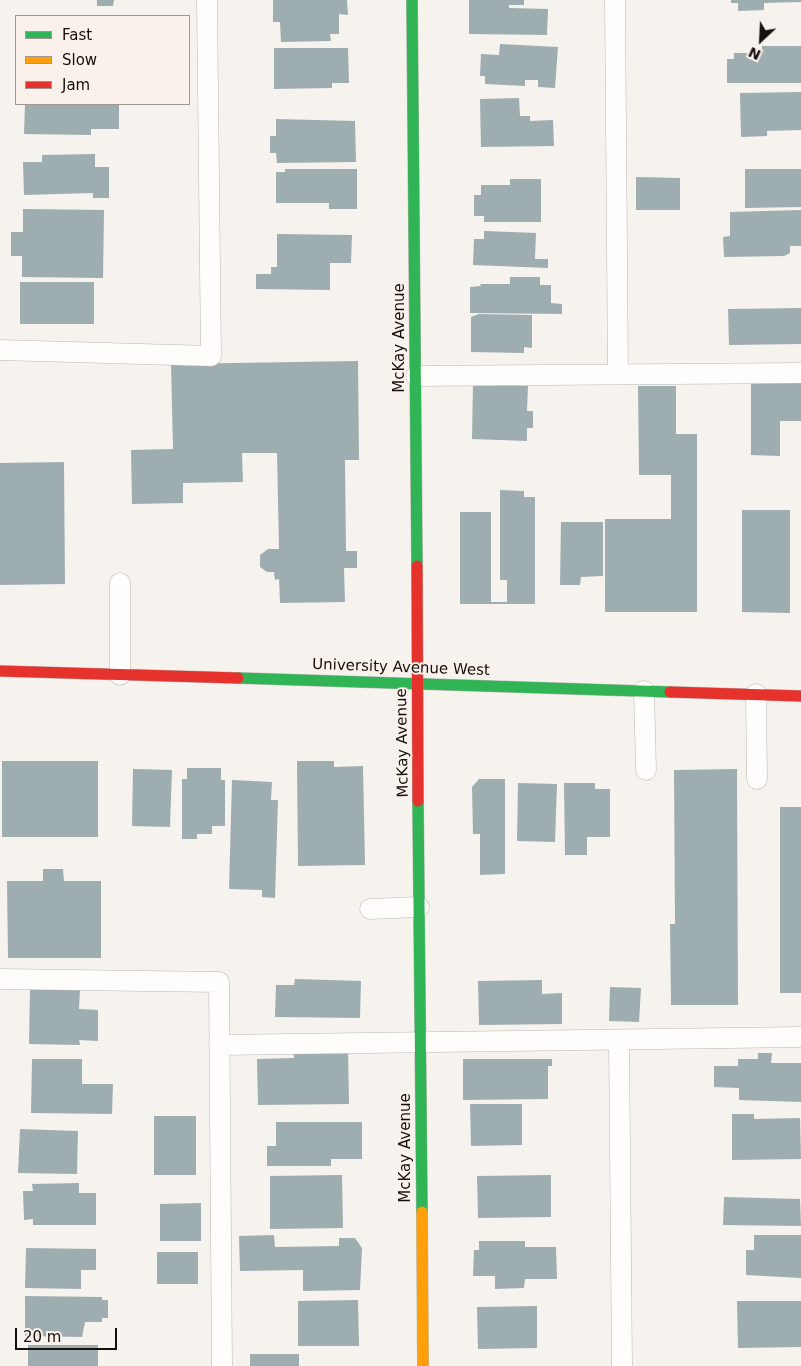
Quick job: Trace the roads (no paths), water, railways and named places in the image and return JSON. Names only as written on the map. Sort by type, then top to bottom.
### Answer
[{"type":"street","name":"McKay Avenue","points":[[412,0],[423,1366]]},
{"type":"street","name":"University Avenue West","points":[[0,671],[801,696]]},
{"type":"lane","points":[[0,350],[211,356],[207,0]]},
{"type":"lane","points":[[615,0],[618,374]]},
{"type":"lane","points":[[416,376],[801,373]]},
{"type":"lane","points":[[120,583],[120,675]]},
{"type":"lane","points":[[644,690],[646,770]]},
{"type":"lane","points":[[756,694],[758,779]]},
{"type":"lane","points":[[370,908],[419,907]]},
{"type":"lane","points":[[0,979],[219,982],[222,1366]]},
{"type":"lane","points":[[219,1045],[801,1037]]},
{"type":"lane","points":[[619,1040],[622,1366]]}]
